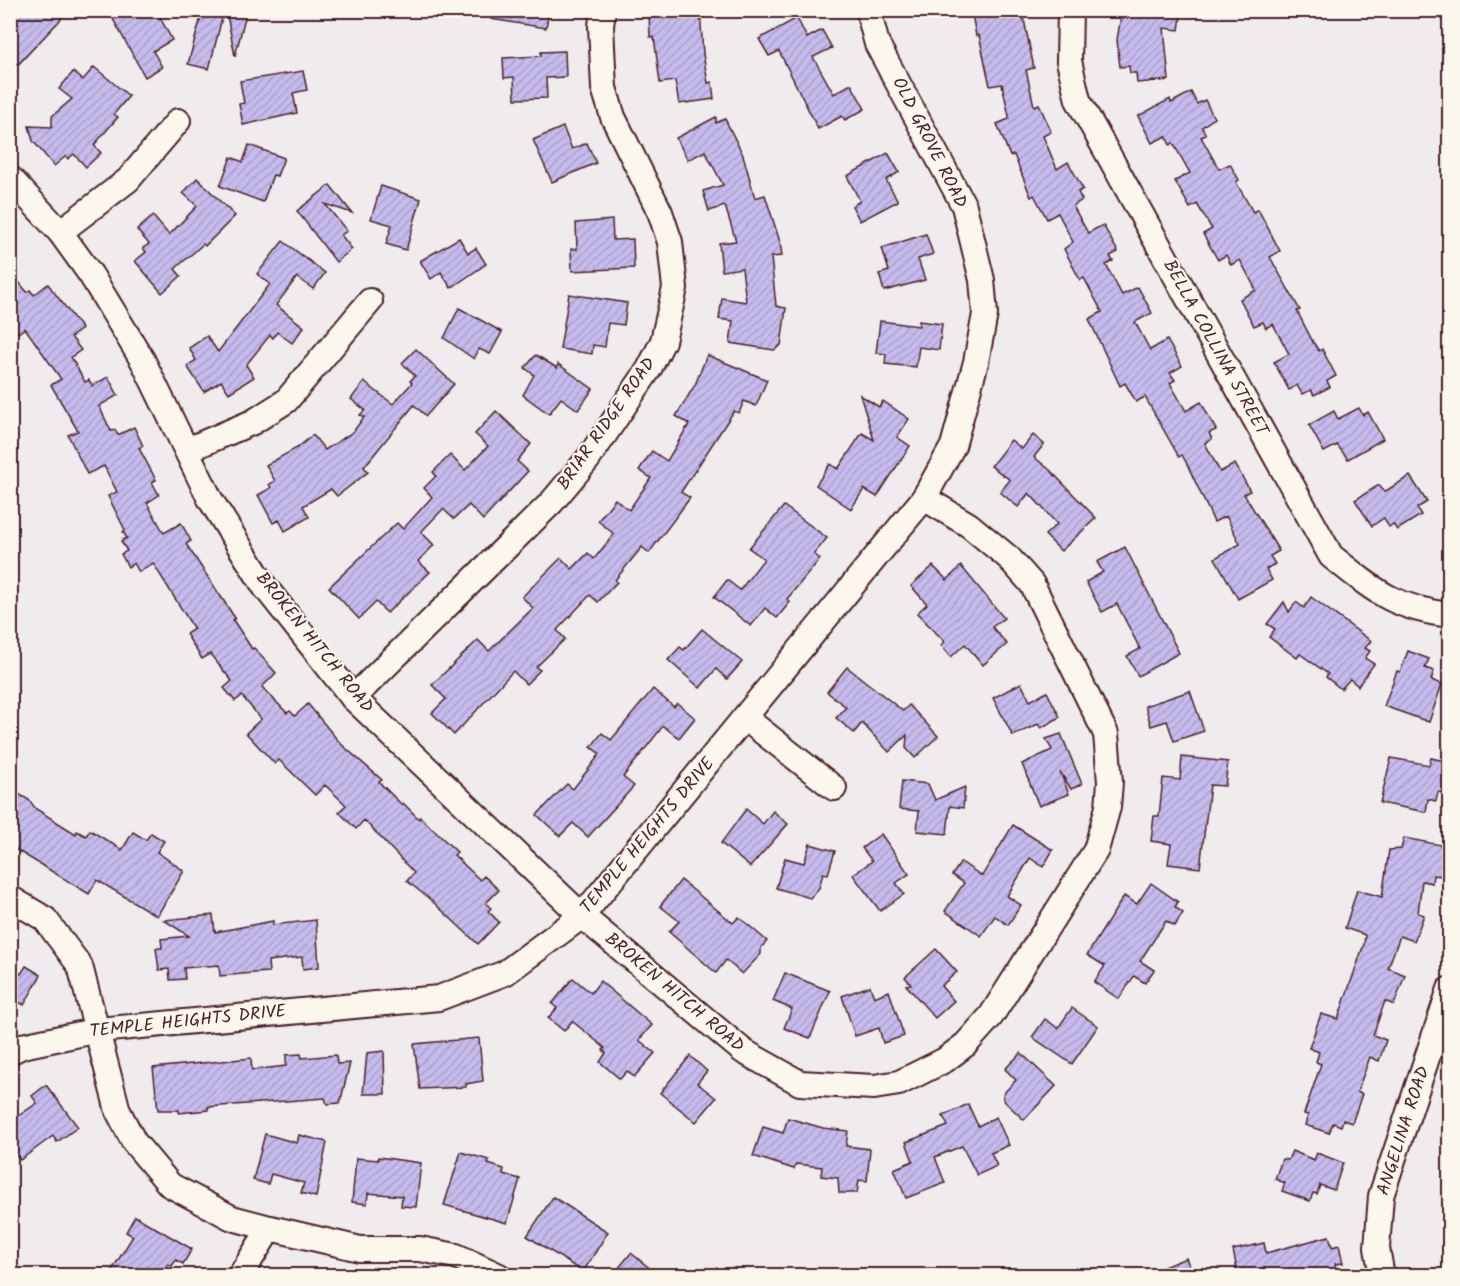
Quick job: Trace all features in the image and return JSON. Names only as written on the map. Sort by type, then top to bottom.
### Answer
[{"type":"street","name":"BRIAR RIDGE ROAD","points":[[353,698],[551,503],[588,459],[650,369],[663,341],[675,288],[670,242],[660,212],[613,117],[604,88],[601,26],[603,10]]},
{"type":"street","name":"OLD GROVE ROAD","points":[[868,10],[877,44],[964,206],[982,280],[985,314]]},
{"type":"street","name":"BELLA COLLINA STREET","points":[[1070,10],[1069,61],[1078,100],[1331,556],[1383,597],[1424,612],[1449,615]]},
{"type":"street","points":[[60,232],[128,180],[178,121]]},
{"type":"street","name":"BROKEN HITCH ROAD","points":[[10,178],[60,232],[91,275],[143,361],[210,499],[265,587],[353,698],[582,916],[743,1051],[800,1083],[874,1087],[898,1083],[945,1060],[966,1044],[991,1016],[1096,850],[1108,807],[1110,782],[1106,734],[1032,584],[1009,558],[969,525],[924,498]]},
{"type":"street","points":[[187,450],[253,422],[286,401],[370,301]]},
{"type":"street","name":"TEMPLE HEIGHTS DRIVE","points":[[10,1052],[22,1046],[99,1030],[439,998],[505,973],[582,916],[924,498],[953,446],[976,362],[985,314]]},
{"type":"street","points":[[745,718],[834,788]]},
{"type":"street","points":[[10,898],[45,919],[80,966],[99,1030],[118,1111],[134,1142],[170,1185],[232,1218],[360,1249],[420,1249],[456,1256],[499,1275]]},
{"type":"street","name":"ANGELINA ROAD","points":[[1382,1275],[1377,1248],[1381,1196],[1449,989]]},
{"type":"street","points":[[240,1275],[270,1228]]},
{"type":"building","points":[[10,10],[55,10],[62,18],[10,73]]},
{"type":"building","points":[[128,10],[156,10],[172,40],[153,51],[162,67],[145,77],[113,19]]},
{"type":"building","points":[[203,10],[224,10],[209,69],[188,64]]},
{"type":"building","points":[[226,10],[247,10],[235,56]]},
{"type":"building","points":[[492,10],[549,10],[546,28],[491,19]]},
{"type":"building","points":[[700,10],[703,54],[708,83],[712,82],[714,99],[679,104],[675,81],[660,83],[654,37],[650,37],[649,12]]},
{"type":"building","points":[[975,10],[1022,10],[1034,68],[1026,70],[1034,106],[1039,104],[1051,132],[1043,136],[1057,169],[1068,162],[1083,189],[1078,192],[1082,200],[1073,206],[1088,233],[1103,225],[1118,252],[1110,256],[1113,261],[1106,265],[1122,295],[1138,287],[1152,313],[1135,322],[1150,350],[1167,340],[1182,366],[1170,373],[1175,380],[1170,383],[1186,411],[1201,402],[1216,430],[1209,433],[1212,439],[1205,443],[1220,472],[1235,464],[1250,491],[1244,494],[1279,551],[1270,556],[1275,564],[1266,569],[1272,580],[1238,599],[1215,558],[1240,544],[1226,516],[1214,522],[1187,464],[1182,455],[1179,457],[1145,397],[1136,402],[1125,383],[1120,386],[1089,319],[1102,312],[1084,278],[1080,280],[1064,249],[1073,242],[1058,213],[1047,219],[1034,195],[1031,197],[1014,155],[1010,156],[997,124],[1009,119],[1002,84],[990,86],[979,35],[976,36],[972,14]]},
{"type":"building","points":[[1122,10],[1182,10],[1179,30],[1164,28],[1169,80],[1137,83],[1136,73],[1130,73],[1129,66],[1120,67],[1117,40]]},
{"type":"building","points":[[797,18],[807,38],[822,30],[832,48],[813,57],[834,94],[851,84],[865,109],[845,120],[842,116],[818,129],[779,51],[769,56],[759,39]]},
{"type":"building","points":[[565,51],[566,77],[546,78],[547,98],[515,99],[514,77],[504,78],[503,58],[541,56],[541,52]]},
{"type":"building","points":[[94,67],[129,96],[114,114],[118,117],[94,145],[101,153],[86,167],[74,154],[68,159],[66,156],[54,166],[33,141],[29,126],[52,127],[52,116],[72,99],[59,89],[73,72],[83,80]]},
{"type":"building","points":[[303,71],[307,90],[293,93],[297,113],[243,125],[239,104],[244,103],[240,81]]},
{"type":"building","points":[[1191,92],[1197,104],[1205,100],[1214,118],[1202,127],[1206,135],[1201,137],[1219,169],[1230,164],[1239,180],[1236,182],[1253,212],[1258,209],[1280,251],[1270,257],[1300,310],[1297,311],[1313,342],[1319,351],[1322,349],[1336,376],[1327,381],[1330,387],[1314,395],[1311,390],[1302,394],[1297,385],[1289,390],[1274,362],[1289,354],[1273,324],[1266,328],[1263,322],[1254,326],[1240,299],[1256,290],[1240,260],[1231,265],[1226,255],[1218,260],[1203,234],[1212,229],[1197,204],[1190,208],[1175,181],[1190,173],[1173,143],[1170,145],[1166,136],[1152,143],[1138,116],[1170,99],[1171,103]]},
{"type":"building","points":[[716,117],[716,123],[725,119],[743,155],[755,198],[765,195],[780,242],[782,256],[771,257],[776,306],[786,308],[781,345],[774,350],[730,343],[733,321],[719,319],[722,298],[746,302],[742,268],[722,271],[719,243],[736,241],[725,206],[709,211],[703,191],[723,185],[705,151],[688,160],[676,138]]},
{"type":"building","points":[[563,127],[572,149],[587,143],[596,163],[552,182],[533,140]]},
{"type":"building","points":[[249,145],[284,158],[277,176],[273,175],[263,202],[220,186],[231,157],[243,162]]},
{"type":"building","points":[[888,153],[899,172],[886,180],[898,201],[860,221],[852,206],[860,201],[847,176]]},
{"type":"building","points":[[197,178],[235,216],[205,246],[203,244],[175,269],[181,276],[162,293],[135,261],[146,252],[143,248],[149,244],[137,230],[153,216],[169,235],[197,206],[183,193]]},
{"type":"building","points":[[330,185],[352,213],[325,204],[347,231],[341,235],[352,249],[336,262],[297,211]]},
{"type":"building","points":[[381,186],[421,199],[406,250],[386,244],[392,225],[371,219]]},
{"type":"building","points":[[612,220],[613,240],[633,239],[634,268],[572,271],[571,249],[577,249],[576,223]]},
{"type":"building","points":[[926,234],[933,254],[918,259],[925,280],[884,291],[879,274],[889,271],[882,248]]},
{"type":"building","points":[[459,238],[468,253],[476,248],[486,264],[451,288],[441,272],[431,279],[420,261]]},
{"type":"building","points":[[283,241],[325,273],[313,289],[297,277],[276,305],[304,327],[292,343],[277,332],[273,338],[270,335],[246,365],[254,377],[229,393],[221,381],[204,392],[187,366],[196,360],[189,348],[207,336],[218,352],[270,284],[257,274]]},
{"type":"building","points":[[10,271],[27,292],[30,290],[34,295],[48,284],[82,329],[71,337],[81,350],[71,357],[85,382],[89,380],[92,386],[108,377],[118,395],[99,406],[111,431],[115,430],[118,435],[134,427],[143,446],[139,448],[156,480],[152,482],[159,495],[147,503],[164,533],[181,523],[191,541],[186,544],[235,618],[233,620],[252,649],[254,648],[276,673],[262,687],[287,713],[290,711],[295,716],[308,704],[340,743],[382,780],[379,782],[402,805],[403,803],[419,819],[420,817],[457,852],[454,855],[480,880],[484,876],[499,890],[486,903],[491,908],[488,911],[499,922],[478,944],[407,881],[414,873],[364,820],[356,829],[339,812],[346,805],[325,785],[315,795],[279,760],[275,764],[246,733],[261,719],[242,696],[235,701],[224,688],[232,681],[210,654],[202,659],[186,634],[194,629],[153,563],[139,572],[134,563],[128,567],[121,554],[127,551],[121,541],[127,538],[123,532],[125,530],[108,496],[117,492],[104,466],[87,474],[68,435],[78,431],[51,385],[61,379],[25,328],[18,333],[10,322]]},
{"type":"building","points":[[569,294],[627,303],[624,325],[608,323],[605,347],[593,345],[592,354],[560,349]]},
{"type":"building","points":[[459,308],[502,332],[490,354],[479,349],[474,359],[444,338]]},
{"type":"building","points":[[880,321],[919,326],[919,321],[942,324],[939,350],[919,347],[916,367],[885,364],[886,354],[876,353]]},
{"type":"building","points":[[416,349],[454,384],[426,416],[414,405],[364,467],[368,472],[337,496],[331,489],[303,506],[309,517],[285,531],[279,520],[273,523],[258,495],[271,488],[269,484],[275,481],[266,465],[297,448],[313,435],[325,450],[353,432],[364,417],[360,415],[365,410],[351,399],[364,382],[393,404],[412,383],[410,381],[415,376],[402,363]]},
{"type":"building","points":[[536,355],[557,368],[558,364],[593,389],[578,410],[561,398],[549,414],[523,395],[534,375],[525,368]]},
{"type":"building","points":[[707,355],[767,380],[756,406],[744,401],[739,413],[734,411],[681,492],[690,498],[649,553],[642,547],[615,580],[617,582],[598,602],[590,595],[557,630],[565,639],[536,667],[540,670],[526,684],[513,671],[454,735],[432,713],[446,699],[432,685],[478,640],[489,651],[533,608],[522,597],[561,558],[572,569],[588,553],[594,559],[614,534],[598,521],[615,499],[629,510],[651,478],[639,470],[652,451],[667,461],[689,424],[676,416],[695,385]]},
{"type":"building","points":[[860,395],[879,407],[883,401],[909,419],[897,437],[910,446],[877,497],[864,489],[851,509],[816,485],[830,464],[838,469],[862,433],[874,440]]},
{"type":"building","points":[[1359,408],[1363,415],[1368,412],[1383,439],[1348,459],[1337,445],[1324,452],[1309,425],[1334,411],[1338,419]]},
{"type":"building","points":[[496,411],[531,444],[517,461],[528,471],[483,520],[469,505],[454,519],[443,509],[421,532],[434,545],[418,561],[430,572],[387,613],[376,602],[359,619],[329,587],[397,523],[403,529],[432,497],[424,488],[436,476],[433,472],[450,455],[465,470],[488,446],[475,434]]},
{"type":"building","points":[[1033,435],[1044,444],[1034,457],[1050,470],[1096,518],[1061,551],[1045,535],[1057,524],[1029,493],[1018,507],[1000,492],[1010,480],[991,466],[1011,440],[1022,449]]},
{"type":"building","points":[[1410,476],[1427,502],[1417,508],[1421,515],[1397,530],[1393,524],[1389,527],[1384,518],[1372,526],[1355,500],[1379,485],[1384,492]]},
{"type":"building","points":[[784,506],[827,538],[814,554],[820,559],[787,599],[790,602],[777,618],[765,608],[751,626],[714,597],[727,580],[740,590],[764,559],[749,548]]},
{"type":"building","points":[[1125,547],[1179,653],[1138,676],[1127,656],[1140,649],[1117,604],[1102,612],[1086,582],[1103,572],[1097,562]]},
{"type":"building","points":[[933,566],[947,580],[961,566],[1004,618],[992,627],[1007,644],[983,665],[965,644],[951,657],[941,645],[945,642],[917,613],[927,604],[911,586]]},
{"type":"building","points":[[1311,597],[1371,641],[1365,648],[1370,651],[1365,658],[1374,664],[1358,686],[1350,679],[1341,689],[1326,677],[1328,674],[1300,654],[1297,658],[1269,637],[1275,629],[1267,624],[1284,602],[1289,612],[1296,602],[1304,608]]},
{"type":"building","points":[[702,629],[742,662],[727,679],[716,669],[700,688],[668,660],[680,647],[684,650]]},
{"type":"building","points":[[1408,651],[1429,659],[1425,668],[1434,671],[1431,680],[1442,684],[1429,722],[1384,706],[1397,671],[1400,672]]},
{"type":"building","points":[[847,667],[903,711],[909,705],[938,736],[915,758],[906,748],[907,735],[889,752],[862,723],[854,733],[836,718],[846,707],[827,692]]},
{"type":"building","points":[[1021,683],[1030,701],[1047,692],[1060,717],[1041,728],[1038,724],[1013,736],[993,698]]},
{"type":"building","points":[[653,689],[674,707],[677,703],[695,718],[679,738],[663,726],[623,777],[634,786],[588,837],[573,823],[560,836],[537,815],[567,784],[573,789],[600,754],[591,747],[602,733],[611,740]]},
{"type":"building","points":[[1190,691],[1204,731],[1174,741],[1167,721],[1151,726],[1145,706]]},
{"type":"building","points":[[1061,734],[1082,784],[1071,789],[1060,772],[1069,794],[1039,806],[1022,764],[1052,750],[1046,739]]},
{"type":"building","points":[[1182,757],[1228,762],[1225,786],[1210,785],[1200,868],[1168,864],[1171,844],[1151,841],[1154,816],[1159,816],[1163,778],[1180,780]]},
{"type":"building","points":[[1391,758],[1429,765],[1431,758],[1449,762],[1449,794],[1438,792],[1436,801],[1428,799],[1426,812],[1380,803]]},
{"type":"building","points":[[902,781],[928,784],[935,800],[965,787],[963,808],[950,806],[947,834],[917,831],[919,811],[899,809]]},
{"type":"building","points":[[10,789],[29,800],[36,809],[76,834],[77,831],[86,836],[90,830],[122,850],[133,832],[146,840],[151,833],[164,841],[157,852],[184,871],[157,916],[97,880],[89,894],[10,846]]},
{"type":"building","points":[[746,809],[763,824],[773,811],[788,824],[750,867],[721,843]]},
{"type":"building","points":[[1013,825],[1053,850],[1043,867],[1030,858],[1007,896],[1021,905],[1008,925],[995,916],[981,936],[945,911],[964,883],[952,875],[961,862],[982,876]]},
{"type":"building","points":[[881,834],[909,874],[896,883],[904,894],[880,911],[853,875],[872,861],[862,848]]},
{"type":"building","points":[[1404,838],[1446,846],[1442,876],[1433,875],[1432,883],[1422,881],[1418,913],[1424,915],[1414,941],[1400,936],[1388,968],[1405,975],[1394,1005],[1385,1001],[1373,1035],[1386,1040],[1379,1061],[1370,1057],[1357,1092],[1362,1094],[1352,1123],[1343,1120],[1341,1126],[1333,1123],[1329,1133],[1305,1125],[1308,1115],[1304,1114],[1321,1064],[1316,1062],[1319,1052],[1309,1048],[1321,1014],[1338,1019],[1364,944],[1365,935],[1345,928],[1357,890],[1382,897],[1389,850],[1401,849]]},
{"type":"building","points":[[810,844],[835,851],[828,874],[823,873],[819,888],[810,898],[776,888],[785,858],[804,863]]},
{"type":"building","points":[[681,880],[733,923],[739,917],[767,941],[761,948],[761,954],[742,974],[726,960],[716,973],[669,932],[679,921],[660,906]]},
{"type":"building","points":[[1151,883],[1178,902],[1175,907],[1183,913],[1175,926],[1166,921],[1140,961],[1154,970],[1145,983],[1134,976],[1119,999],[1094,982],[1105,966],[1087,955],[1124,896],[1137,904]]},
{"type":"building","points":[[213,915],[215,932],[273,921],[273,925],[316,920],[319,967],[303,969],[302,957],[268,961],[269,972],[220,976],[219,965],[184,968],[185,979],[170,980],[169,969],[159,970],[156,948],[162,948],[161,939],[189,936],[164,920]]},
{"type":"building","points":[[936,949],[957,972],[941,986],[954,1001],[935,1018],[906,985],[911,984],[905,977]]},
{"type":"building","points":[[26,966],[41,975],[24,1005],[10,997],[10,967],[21,974]]},
{"type":"building","points":[[785,973],[830,991],[810,1038],[784,1028],[792,1009],[773,1001]]},
{"type":"building","points":[[573,978],[591,993],[600,981],[652,1025],[639,1040],[655,1053],[634,1077],[627,1071],[620,1079],[600,1062],[606,1053],[603,1050],[605,1048],[572,1021],[564,1031],[548,1018],[557,1008],[552,1004]]},
{"type":"building","points":[[870,986],[874,997],[889,991],[904,1036],[883,1043],[879,1028],[855,1036],[842,996]]},
{"type":"building","points":[[1072,1008],[1098,1026],[1072,1064],[1032,1037],[1045,1019],[1058,1028]]},
{"type":"building","points":[[479,1038],[483,1081],[466,1084],[466,1087],[420,1089],[414,1044]]},
{"type":"building","points":[[384,1051],[385,1094],[363,1094],[367,1053]]},
{"type":"building","points":[[1021,1053],[1056,1086],[1024,1120],[1003,1100],[1003,1094],[1016,1080],[1005,1069]]},
{"type":"building","points":[[301,1054],[302,1058],[336,1055],[337,1064],[350,1063],[340,1103],[327,1104],[325,1098],[208,1107],[208,1110],[179,1113],[179,1110],[158,1110],[153,1068],[251,1058],[252,1070],[286,1066],[286,1055]]},
{"type":"building","points":[[690,1056],[707,1071],[697,1083],[716,1098],[696,1122],[660,1093]]},
{"type":"building","points":[[46,1085],[78,1127],[57,1142],[53,1136],[20,1160],[10,1148],[10,1122],[37,1103],[32,1096]]},
{"type":"building","points":[[968,1104],[978,1126],[996,1117],[1009,1145],[991,1153],[997,1166],[977,1175],[962,1146],[935,1157],[945,1183],[906,1198],[894,1169],[913,1161],[906,1142],[948,1126],[943,1116]]},
{"type":"building","points":[[788,1118],[823,1128],[848,1131],[846,1146],[870,1149],[867,1181],[859,1180],[857,1193],[839,1193],[838,1178],[821,1176],[822,1167],[796,1164],[794,1169],[753,1156],[763,1127],[783,1133]]},
{"type":"building","points":[[265,1134],[297,1143],[299,1135],[327,1142],[316,1197],[301,1193],[304,1183],[271,1174],[268,1184],[253,1180]]},
{"type":"building","points":[[1292,1151],[1314,1160],[1317,1153],[1343,1163],[1334,1190],[1320,1185],[1317,1194],[1313,1193],[1310,1201],[1282,1191],[1285,1183],[1275,1179],[1282,1159],[1288,1160]]},
{"type":"building","points":[[461,1152],[489,1160],[488,1164],[504,1169],[503,1174],[520,1179],[507,1223],[444,1205]]},
{"type":"building","points":[[378,1157],[421,1163],[416,1207],[401,1206],[402,1196],[368,1193],[367,1204],[352,1202],[356,1158],[378,1160]]},
{"type":"building","points":[[553,1197],[608,1232],[583,1272],[527,1236]]},
{"type":"building","points":[[135,1216],[192,1249],[183,1264],[176,1260],[172,1266],[168,1264],[161,1275],[109,1275],[133,1236],[126,1232]]},
{"type":"building","points":[[1329,1236],[1332,1247],[1339,1245],[1343,1263],[1335,1264],[1337,1273],[1238,1275],[1233,1250],[1264,1243],[1266,1253]]},
{"type":"building","points":[[631,1253],[658,1275],[613,1275]]},
{"type":"building","points":[[1186,1258],[1193,1275],[1144,1275]]}]
